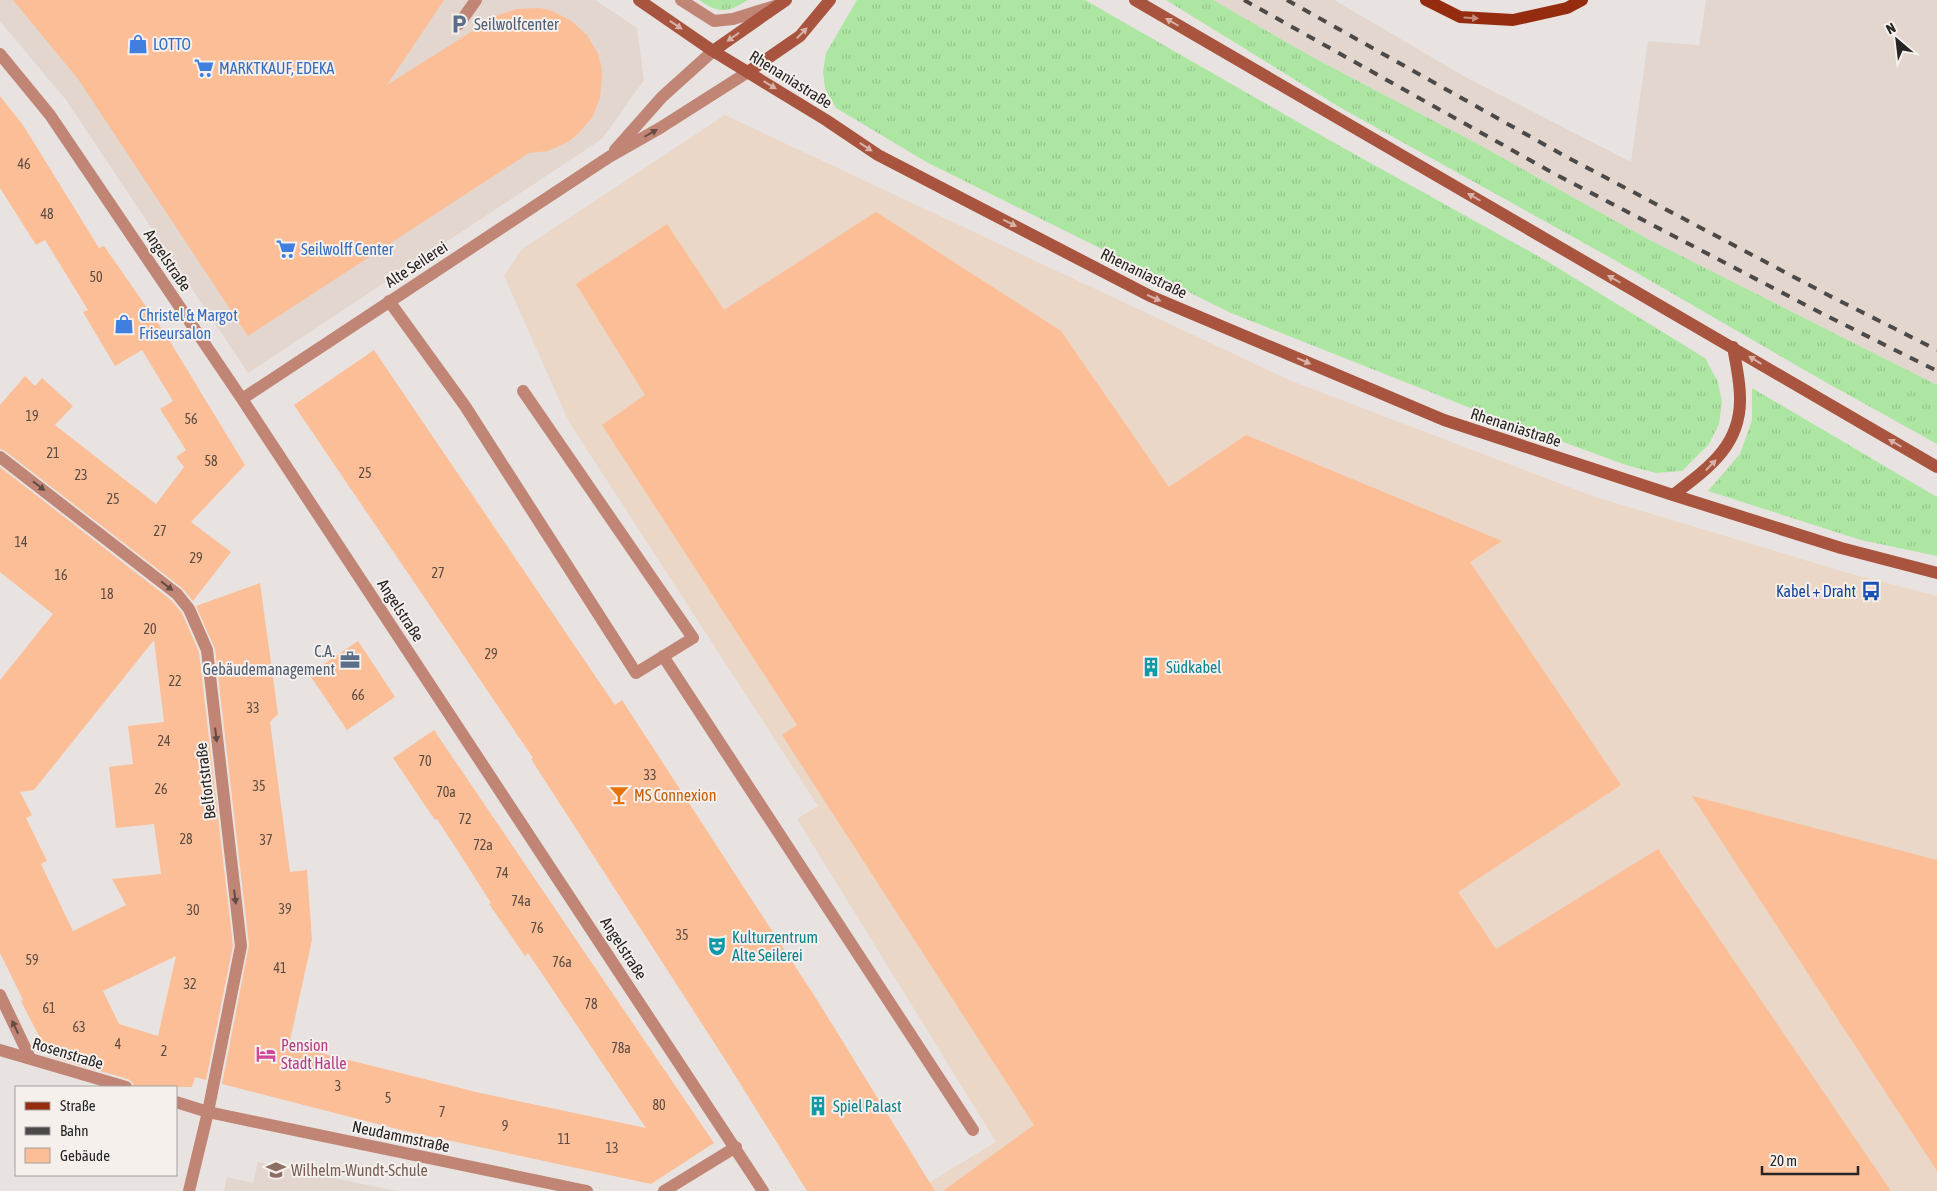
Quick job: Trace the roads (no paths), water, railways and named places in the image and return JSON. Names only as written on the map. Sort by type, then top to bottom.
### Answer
[{"type":"main road","points":[[1426,0],[1460,17],[1514,20],[1567,8],[1582,0]]},
{"type":"street","points":[[459,24],[476,0]]},
{"type":"street","name":"Rhenaniastraße","points":[[639,0],[713,50],[826,120],[878,155],[1150,296],[1444,420],[1673,496],[1841,548],[1937,572]]},
{"type":"street","points":[[681,0],[714,21],[733,19],[783,2]]},
{"type":"street","name":"Alte Seilerei","points":[[242,399],[609,157],[660,128],[748,72],[800,36],[830,0]]},
{"type":"street","points":[[1135,0],[1937,467]]},
{"type":"street","name":"Alte Seilerei","points":[[609,157],[662,98],[713,50],[783,2]]},
{"type":"street","name":"Angelstraße","points":[[0,54],[50,114],[242,399],[764,1191]]},
{"type":"street","points":[[389,301],[465,406],[636,673],[693,638],[523,391]]},
{"type":"street","points":[[1673,496],[1712,466],[1735,432],[1740,399],[1733,348]]},
{"type":"street","name":"Belfortstraße","points":[[0,456],[177,594],[189,609],[207,650],[241,946],[208,1112],[188,1191]]},
{"type":"street","points":[[663,656],[974,1130]]},
{"type":"street","points":[[0,995],[30,1058]]},
{"type":"street","name":"Rosenstraße","points":[[0,1050],[123,1086]]},
{"type":"street","points":[[178,1103],[208,1112]]},
{"type":"street","name":"Neudammstraße","points":[[208,1112],[587,1191]]},
{"type":"street","points":[[664,1191],[736,1147]]},
{"type":"railway","points":[[1244,0],[1553,173],[1821,313],[1937,371]]},
{"type":"railway","points":[[1287,0],[1563,155],[1830,296],[1937,350]]},
{"type":"place","name":"Seilwolfcenter","points":[[459,24]]},
{"type":"place","name":"LOTTO","points":[[138,44]]},
{"type":"place","name":"MARKTKAUF, EDEKA","points":[[204,68]]},
{"type":"place","name":"Seilwolff Center","points":[[286,249]]},
{"type":"place","name":"Christel & Margot Friseursalon","points":[[124,324]]},
{"type":"place","name":"Kabel + Draht","points":[[1871,591]]},
{"type":"place","name":"C.A. Gebäudemanagement","points":[[350,660]]},
{"type":"place","name":"Südkabel","points":[[1151,667]]},
{"type":"place","name":"MS Connexion","points":[[619,795]]},
{"type":"place","name":"Kulturzentrum Alte Seilerei","points":[[717,946]]},
{"type":"place","name":"Pension Stadt Halle","points":[[266,1054]]},
{"type":"place","name":"Spiel Palast","points":[[818,1106]]},
{"type":"place","name":"Wilhelm-Wundt-Schule","points":[[276,1170]]}]
